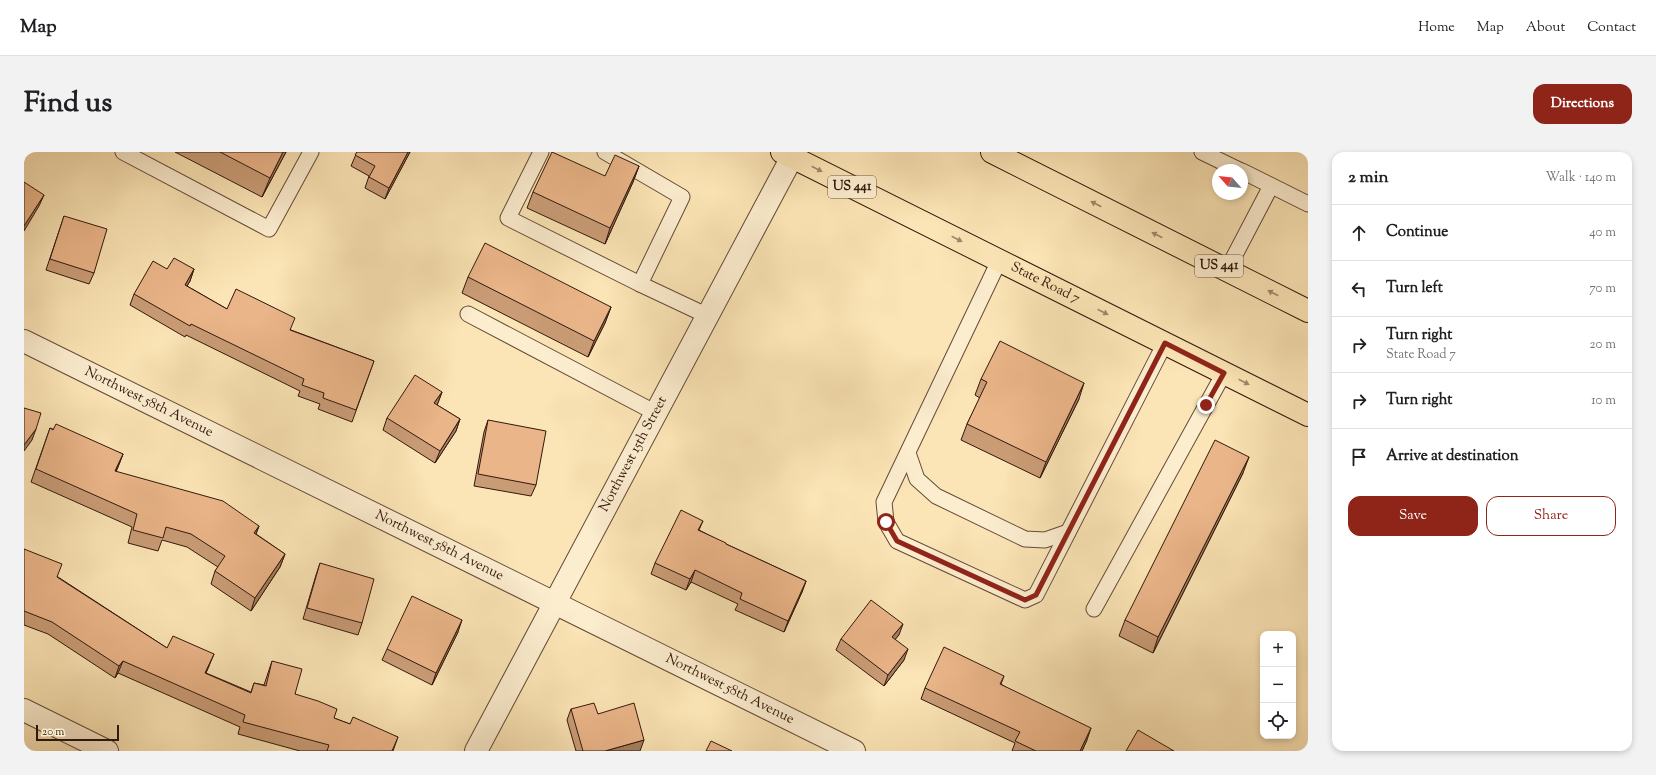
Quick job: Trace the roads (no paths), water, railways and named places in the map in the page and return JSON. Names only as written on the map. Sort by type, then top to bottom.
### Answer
[{"type":"main road","name":"US 441","points":[[992,152],[1308,311]]},
{"type":"main road","name":"State Road 7","points":[[790,154],[999,261],[1308,414]]},
{"type":"street","name":"Northwest 15th Street","points":[[476,751],[556,604],[708,316],[790,154]]},
{"type":"street","name":"Northwest 58th Avenue","points":[[24,340],[854,751]]},
{"type":"street","points":[[24,710],[107,751]]},
{"type":"lane","points":[[123,152],[269,229],[311,152]]},
{"type":"lane","points":[[541,152],[508,218],[708,316]]},
{"type":"lane","points":[[605,152],[682,197],[640,284]]},
{"type":"lane","points":[[1202,152],[1227,164]]},
{"type":"lane","points":[[1248,175],[1308,204]]},
{"type":"lane","points":[[1227,270],[1271,186]]},
{"type":"lane","points":[[999,261],[884,502],[886,522],[897,541],[1025,600],[1036,595],[1165,343]]},
{"type":"lane","points":[[468,314],[656,413]]},
{"type":"lane","points":[[1094,609],[1224,373]]},
{"type":"lane","points":[[908,453],[917,479],[936,496],[1025,539],[1045,540],[1068,532]]}]
